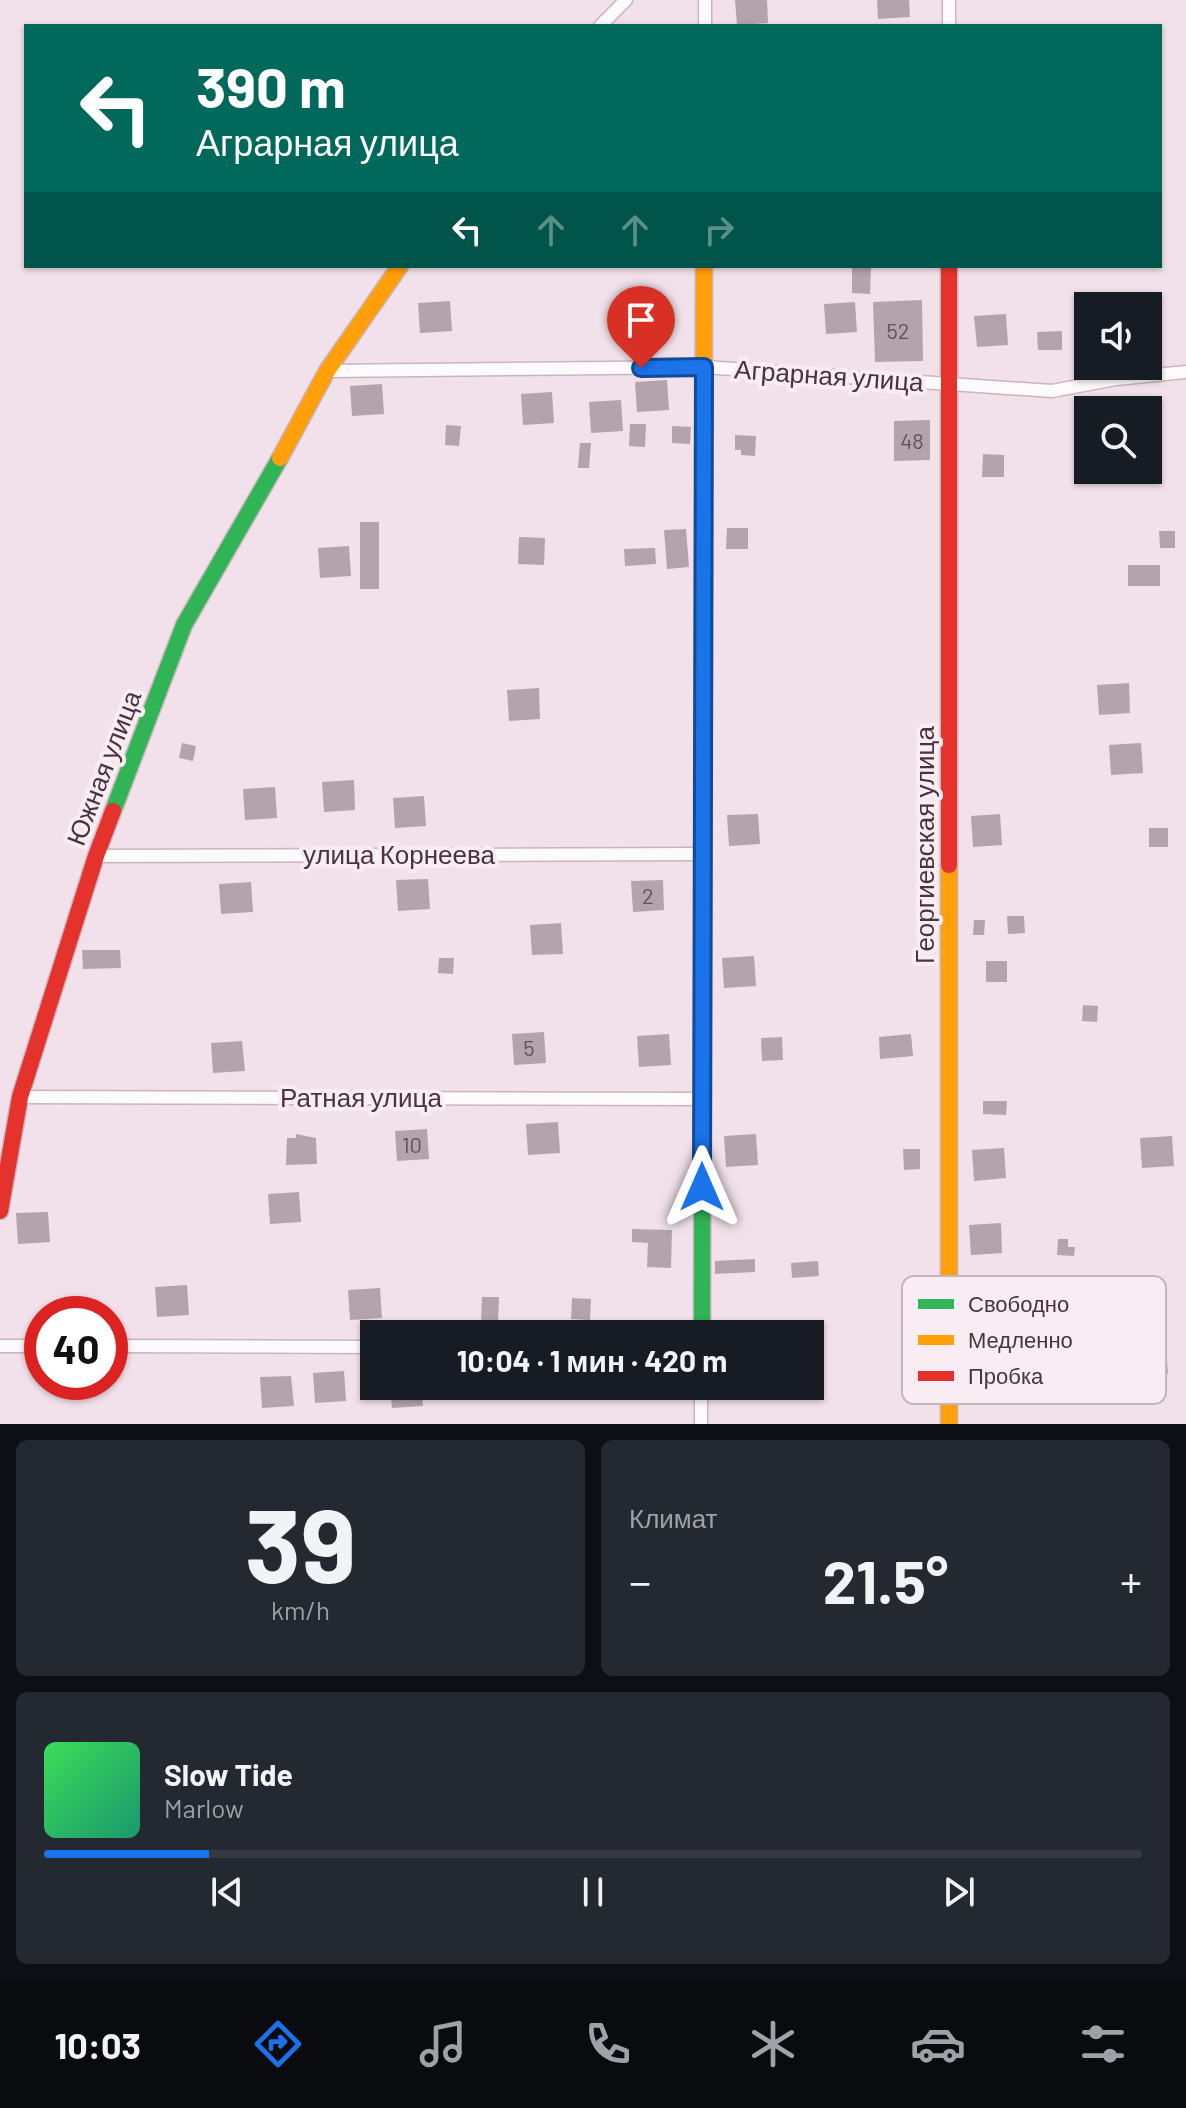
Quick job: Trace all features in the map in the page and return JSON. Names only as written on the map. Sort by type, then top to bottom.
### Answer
[{"type":"street","points":[[602,24],[626,0]]},
{"type":"street","points":[[705,0],[705,24]]},
{"type":"street","points":[[949,0],[949,24]]},
{"type":"street","name":"Южная улица","points":[[0,1211],[20,1097],[96,856],[184,625],[248,517],[327,371],[399,268]]},
{"type":"street","points":[[702,1320],[704,268]]},
{"type":"street","name":"Георгиевская улица","points":[[949,268],[949,1276]]},
{"type":"street","name":"Аграрная улица","points":[[327,371],[704,367],[1052,391],[1116,379],[1186,372]]},
{"type":"street","name":"улица Корнеева","points":[[96,856],[703,854]]},
{"type":"street","name":"Ратная улица","points":[[20,1097],[702,1099]]},
{"type":"street","points":[[0,1346],[24,1346]]},
{"type":"street","points":[[128,1346],[360,1347]]},
{"type":"street","points":[[701,1400],[701,1424]]},
{"type":"building","points":[[735,0],[767,0],[768,23],[737,24]]},
{"type":"building","points":[[877,0],[909,0],[910,17],[878,19]]},
{"type":"building","points":[[852,268],[871,268],[870,294],[852,293]]},
{"type":"building","points":[[666,296],[668,327],[636,329],[634,298]]},
{"type":"building","points":[[922,300],[923,361],[875,362],[873,302]]},
{"type":"building","points":[[450,301],[452,331],[420,333],[418,303]]},
{"type":"building","points":[[855,302],[857,332],[826,334],[824,304]]},
{"type":"building","points":[[1006,314],[1008,345],[977,347],[974,316]]},
{"type":"building","points":[[1062,331],[1062,350],[1038,350],[1037,332]]},
{"type":"building","points":[[667,380],[669,410],[637,412],[635,382]]},
{"type":"building","points":[[382,384],[384,414],[352,416],[350,386]]},
{"type":"building","points":[[552,392],[554,423],[523,425],[521,394]]},
{"type":"building","points":[[621,400],[623,431],[591,433],[589,402]]},
{"type":"building","points":[[930,420],[930,460],[894,461],[894,421]]},
{"type":"building","points":[[630,424],[646,424],[645,447],[629,446]]},
{"type":"building","points":[[446,425],[461,426],[459,446],[445,445]]},
{"type":"building","points":[[672,426],[691,427],[690,444],[672,443]]},
{"type":"building","points":[[735,435],[756,436],[755,456],[741,455],[741,450],[735,450]]},
{"type":"building","points":[[580,443],[591,443],[589,468],[578,468]]},
{"type":"building","points":[[983,454],[1004,455],[1004,477],[982,477]]},
{"type":"building","points":[[360,522],[379,522],[379,589],[360,589]]},
{"type":"building","points":[[727,528],[748,528],[748,549],[726,549]]},
{"type":"building","points":[[686,529],[689,567],[667,569],[664,530]]},
{"type":"building","points":[[1159,531],[1175,531],[1175,548],[1160,548]]},
{"type":"building","points":[[519,537],[545,538],[544,565],[518,564]]},
{"type":"building","points":[[349,546],[351,576],[320,578],[318,548]]},
{"type":"building","points":[[655,548],[656,564],[625,566],[624,549]]},
{"type":"building","points":[[1128,565],[1160,565],[1160,586],[1128,586]]},
{"type":"building","points":[[1129,683],[1130,713],[1099,715],[1097,685]]},
{"type":"building","points":[[539,688],[540,719],[509,721],[507,690]]},
{"type":"building","points":[[182,743],[196,746],[193,761],[179,758]]},
{"type":"building","points":[[1141,743],[1143,773],[1111,775],[1109,745]]},
{"type":"building","points":[[354,780],[355,810],[324,812],[322,782]]},
{"type":"building","points":[[275,787],[277,818],[245,820],[243,789]]},
{"type":"building","points":[[424,796],[426,826],[395,828],[393,798]]},
{"type":"building","points":[[758,814],[760,844],[729,846],[727,815]]},
{"type":"building","points":[[1000,814],[1002,845],[973,847],[971,816]]},
{"type":"building","points":[[1149,828],[1168,828],[1168,847],[1149,847]]},
{"type":"building","points":[[428,879],[430,909],[398,911],[396,880]]},
{"type":"building","points":[[663,880],[664,910],[633,912],[631,881]]},
{"type":"building","points":[[251,882],[253,912],[221,914],[219,884]]},
{"type":"building","points":[[1007,916],[1024,916],[1025,933],[1008,934]]},
{"type":"building","points":[[974,920],[985,920],[984,935],[973,935]]},
{"type":"building","points":[[561,923],[563,954],[532,955],[530,925]]},
{"type":"building","points":[[82,950],[120,950],[121,968],[83,969]]},
{"type":"building","points":[[754,956],[756,986],[724,988],[722,958]]},
{"type":"building","points":[[439,958],[454,958],[453,974],[438,973]]},
{"type":"building","points":[[986,961],[1007,961],[1007,982],[986,982]]},
{"type":"building","points":[[1083,1005],[1098,1006],[1097,1022],[1082,1021]]},
{"type":"building","points":[[544,1032],[546,1063],[514,1065],[512,1034]]},
{"type":"building","points":[[669,1034],[671,1065],[639,1067],[637,1036]]},
{"type":"building","points":[[911,1034],[913,1056],[880,1059],[879,1037]]},
{"type":"building","points":[[782,1037],[783,1060],[762,1061],[761,1038]]},
{"type":"building","points":[[242,1041],[245,1071],[213,1073],[211,1043]]},
{"type":"building","points":[[983,1101],[1007,1101],[1006,1115],[983,1114]]},
{"type":"building","points":[[558,1122],[560,1153],[528,1155],[526,1124]]},
{"type":"building","points":[[427,1129],[429,1159],[397,1161],[395,1131]]},
{"type":"building","points":[[296,1134],[316,1138],[317,1164],[286,1165],[287,1138],[296,1138]]},
{"type":"building","points":[[756,1134],[758,1165],[726,1167],[724,1136]]},
{"type":"building","points":[[1172,1136],[1174,1166],[1142,1168],[1140,1138]]},
{"type":"building","points":[[1004,1148],[1006,1178],[974,1181],[972,1150]]},
{"type":"building","points":[[903,1149],[920,1149],[920,1169],[904,1170]]},
{"type":"building","points":[[299,1192],[301,1222],[270,1224],[268,1194]]},
{"type":"building","points":[[48,1212],[50,1242],[18,1244],[16,1213]]},
{"type":"building","points":[[1001,1223],[1002,1253],[971,1255],[969,1225]]},
{"type":"building","points":[[632,1229],[672,1230],[671,1268],[647,1267],[648,1243],[632,1242]]},
{"type":"building","points":[[1058,1239],[1068,1239],[1068,1247],[1075,1247],[1074,1256],[1057,1255]]},
{"type":"building","points":[[755,1259],[755,1272],[715,1274],[715,1261]]},
{"type":"building","points":[[818,1261],[819,1276],[792,1278],[791,1263]]},
{"type":"building","points":[[187,1285],[189,1315],[157,1317],[155,1287]]},
{"type":"building","points":[[380,1288],[382,1318],[350,1320],[348,1290]]},
{"type":"building","points":[[482,1297],[499,1297],[498,1320],[481,1320]]},
{"type":"building","points":[[572,1298],[591,1299],[590,1320],[571,1319]]},
{"type":"building","points":[[344,1371],[346,1401],[315,1403],[313,1373]]},
{"type":"building","points":[[291,1376],[294,1406],[262,1408],[260,1377]]},
{"type":"building","points":[[391,1400],[423,1400],[423,1406],[392,1408]]},
{"type":"traffic: fast","points":[[113,811],[184,625],[280,458]]},
{"type":"traffic: fast","points":[[702,1320],[703,716]]},
{"type":"traffic: slow","points":[[280,458],[327,371],[399,268]]},
{"type":"traffic: slow","points":[[703,716],[704,268]]},
{"type":"traffic: slow","points":[[949,865],[949,1276]]},
{"type":"traffic: slow","points":[[949,1404],[949,1424]]},
{"type":"traffic: jam","points":[[949,268],[949,865]]},
{"type":"traffic: jam","points":[[0,1211],[20,1097],[113,811]]},
{"type":"route","points":[[641,368],[704,367],[702,1187]]}]
